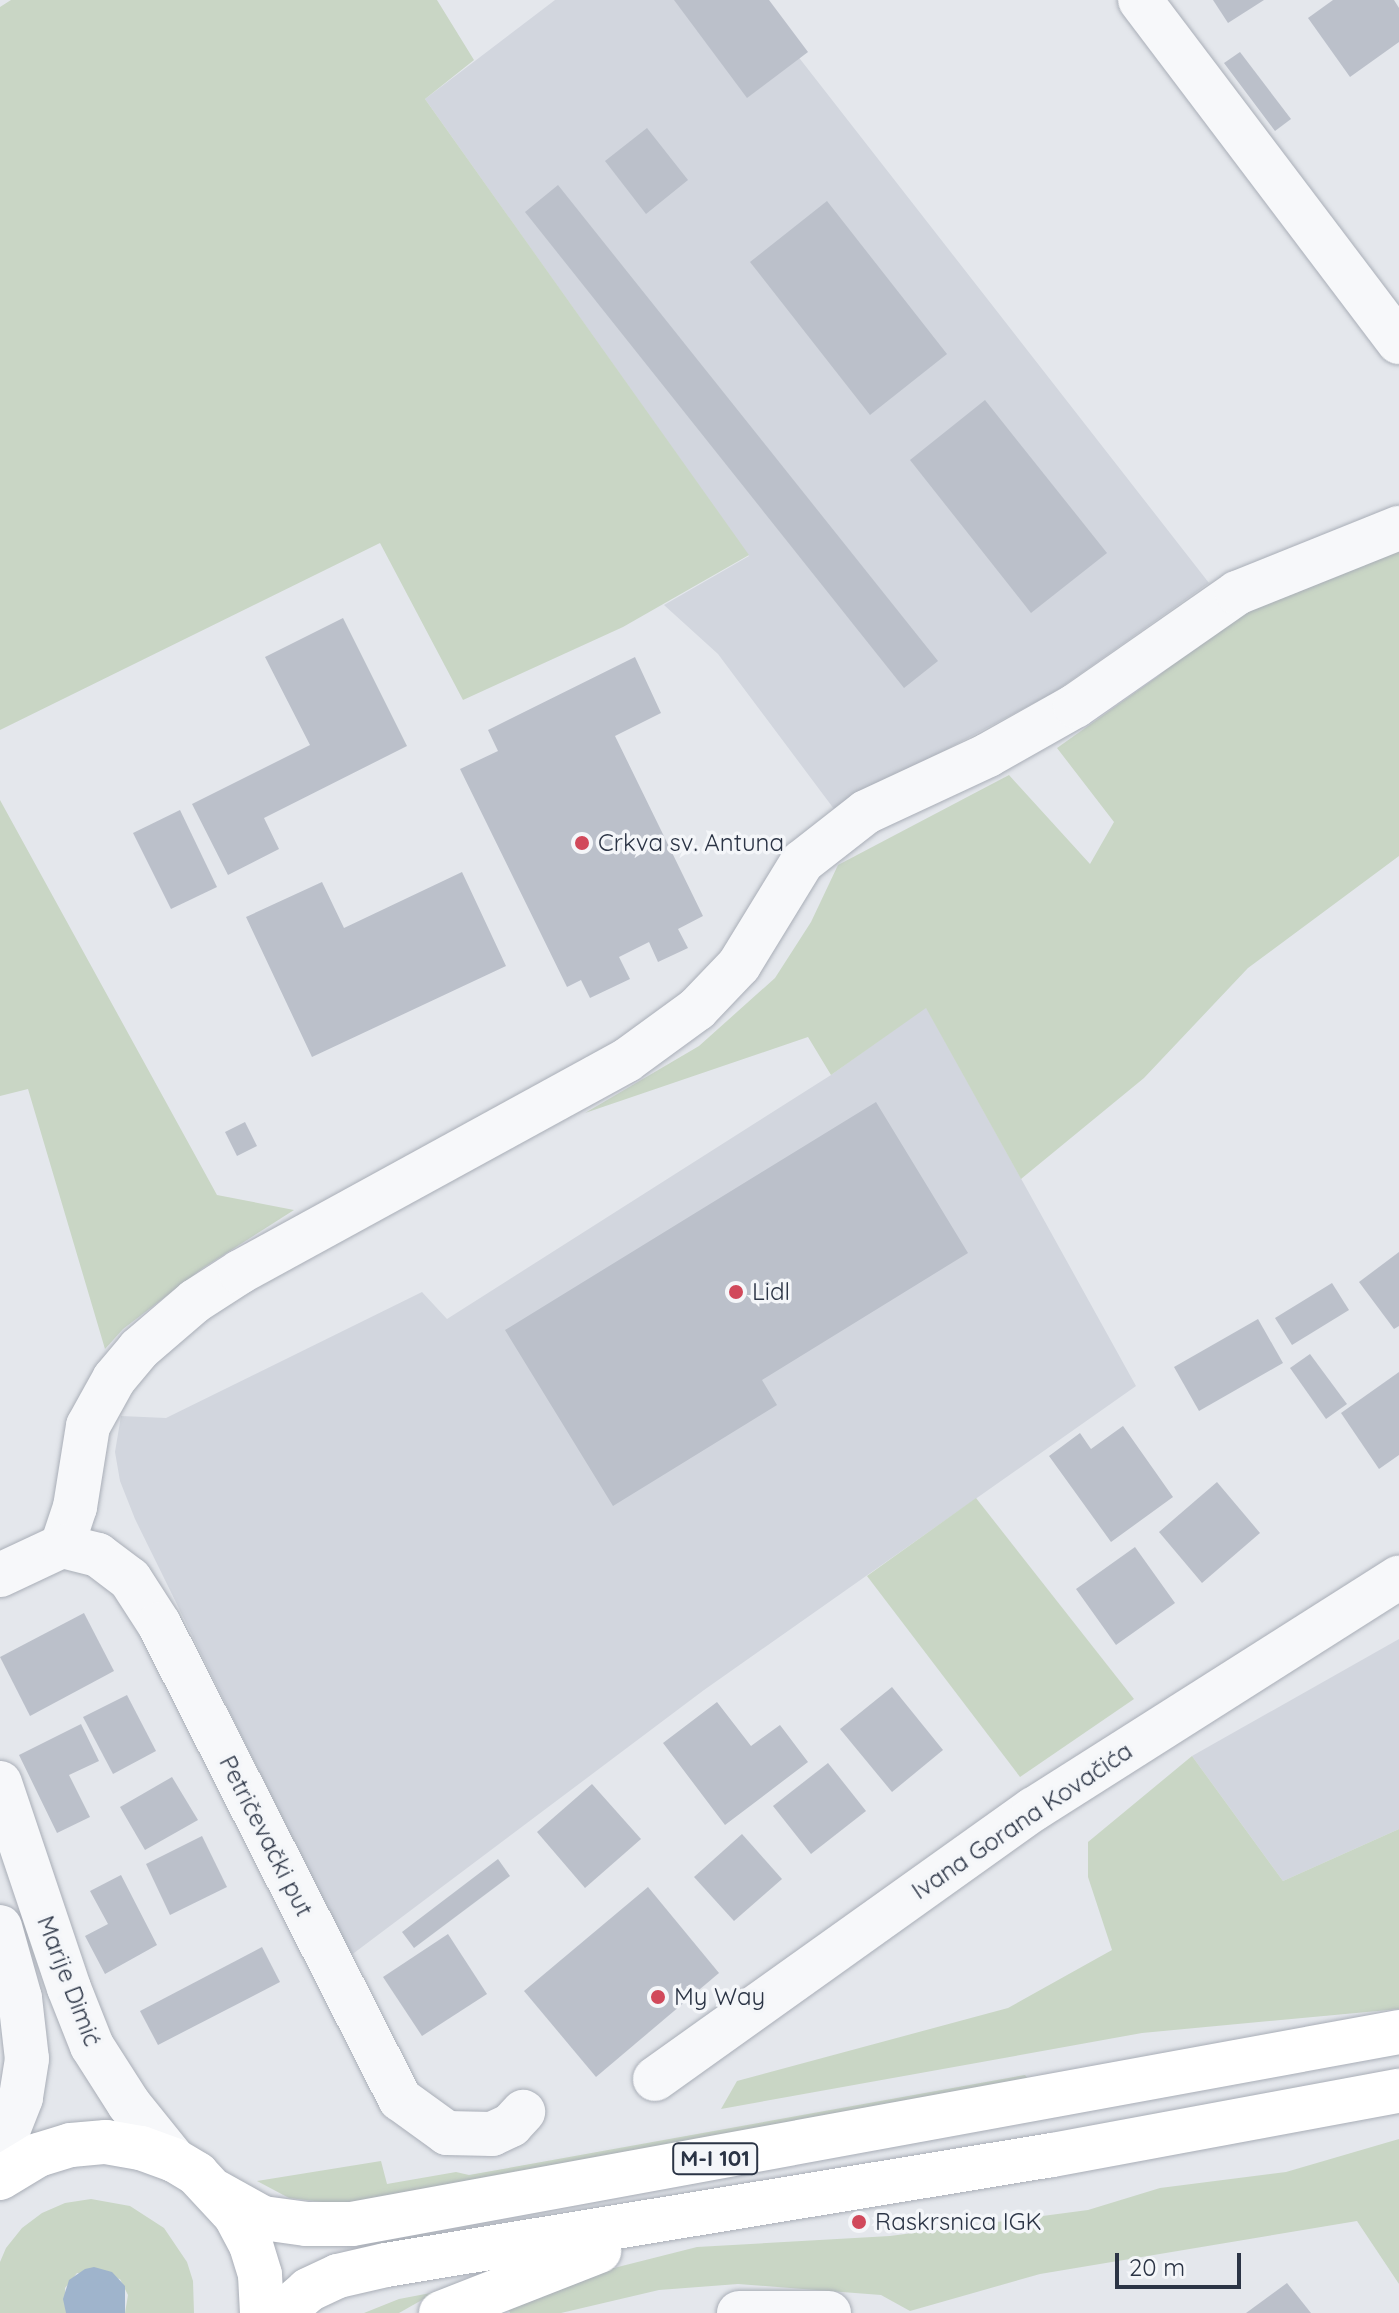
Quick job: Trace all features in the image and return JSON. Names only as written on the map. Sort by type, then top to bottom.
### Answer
[{"type":"main road","name":"M-I 101","points":[[0,2178],[38,2155],[71,2145],[106,2142],[141,2148],[174,2160],[216,2192],[263,2218],[306,2224],[352,2224],[1399,2032]]},
{"type":"main road","name":"M-I 101","points":[[282,2313],[308,2290],[362,2270],[603,2231],[713,2208],[1067,2152],[1399,2091]]},
{"type":"main road","name":"M-I 101","points":[[216,2192],[235,2215],[251,2245],[260,2275],[262,2313]]},
{"type":"main road","points":[[441,2313],[713,2208]]},
{"type":"street","points":[[1140,0],[1399,342]]},
{"type":"street","points":[[0,1575],[62,1546],[75,1507],[88,1426],[114,1379],[139,1349],[195,1301],[240,1272],[627,1060],[697,1009],[739,965],[802,862],[866,812],[988,755],[1075,706],[1237,593],[1399,528]]},
{"type":"street","name":"Petričevački put","points":[[62,1546],[98,1555],[122,1572],[159,1624],[400,2099],[419,2116],[447,2133],[456,2134],[492,2134],[511,2125],[523,2112]]},
{"type":"street","name":"Ivana Gorana Kovačića","points":[[655,2079],[1034,1809],[1399,1577]]},
{"type":"street","name":"Marije Dimić","points":[[0,1783],[58,1958],[92,2046],[129,2104],[174,2160]]},
{"type":"street","name":"Marije Dimić","points":[[0,1927],[20,1998],[27,2059],[21,2098],[0,2151]]},
{"type":"street","points":[[739,2313],[829,2313]]},
{"type":"shaded area","points":[[555,0],[754,0],[1209,583],[1053,693],[834,809],[718,654],[664,605],[749,556],[425,99]]},
{"type":"shaded area","points":[[926,1007],[1136,1386],[704,1690],[350,1956],[135,1519],[120,1481],[115,1452],[121,1416],[166,1418],[422,1292],[447,1319],[831,1075]]},
{"type":"shaded area","points":[[1399,1639],[1399,1829],[1283,1881],[1192,1756]]},
{"type":"green space","points":[[11,0],[437,0],[474,60],[425,99],[749,555],[623,627],[463,700],[380,543],[0,730],[0,7]]},
{"type":"green space","points":[[1399,542],[1399,856],[1248,968],[1144,1078],[1021,1179],[926,1008],[831,1075],[808,1037],[585,1113],[699,1046],[775,978],[811,922],[838,865],[1009,775],[1090,864],[1114,822],[1057,748],[1157,677],[1211,632],[1284,589]]},
{"type":"green space","points":[[0,800],[217,1195],[294,1210],[203,1268],[123,1329],[105,1349],[28,1089],[0,1096]]},
{"type":"green space","points":[[976,1498],[1134,1699],[1020,1777],[867,1576]]},
{"type":"green space","points":[[1192,1756],[1283,1881],[1399,1829],[1399,2009],[1142,2033],[721,2109],[737,2081],[1008,2008],[1112,1950],[1088,1877],[1088,1842]]},
{"type":"green space","points":[[1025,2075],[1029,2080],[369,2201],[339,2204],[289,2198],[257,2181],[381,2161],[387,2184],[456,2172],[469,2175]]},
{"type":"green space","points":[[1399,2139],[1399,2284],[1357,2221],[1040,2274],[910,2311],[881,2295],[738,2284],[659,2290],[561,2313],[510,2313],[508,2307],[606,2270],[697,2247],[890,2236],[1088,2210],[1160,2188],[1286,2172]]},
{"type":"green space","points":[[91,2199],[130,2206],[164,2228],[187,2262],[193,2281],[194,2313],[125,2313],[128,2295],[120,2279],[77,2273],[65,2288],[66,2313],[0,2313],[0,2262],[6,2248],[22,2228],[42,2213],[65,2203]]},
{"type":"green space","points":[[436,2292],[399,2313],[364,2313],[399,2299]]},
{"type":"water","points":[[94,2267],[112,2272],[125,2286],[125,2313],[66,2313],[63,2299],[69,2280]]},
{"type":"building","points":[[674,0],[769,0],[808,52],[747,98]]},
{"type":"building","points":[[1213,0],[1264,0],[1228,23]]},
{"type":"building","points":[[1333,0],[1394,0],[1399,8],[1399,42],[1350,77],[1308,18]]},
{"type":"building","points":[[1240,52],[1291,119],[1275,131],[1224,63]]},
{"type":"building","points":[[647,128],[688,180],[646,214],[605,161]]},
{"type":"building","points":[[558,185],[938,661],[904,688],[525,212]]},
{"type":"building","points":[[827,201],[947,354],[870,415],[750,262]]},
{"type":"building","points":[[985,400],[1107,553],[1031,613],[910,460]]},
{"type":"building","points":[[343,618],[407,746],[264,818],[279,849],[228,875],[192,804],[310,745],[265,657]]},
{"type":"building","name":"Crkva sv. Antuna","points":[[635,657],[661,713],[615,736],[703,916],[678,929],[688,948],[658,962],[649,942],[619,957],[630,979],[590,998],[581,980],[567,987],[460,769],[498,751],[488,730]]},
{"type":"building","points":[[180,810],[217,887],[171,909],[133,833]]},
{"type":"building","points":[[462,872],[506,966],[312,1057],[246,917],[322,882],[344,928]]},
{"type":"building","name":"Lidl","points":[[876,1102],[968,1253],[762,1380],[777,1405],[613,1506],[505,1330]]},
{"type":"building","points":[[245,1122],[257,1146],[237,1156],[225,1132]]},
{"type":"building","points":[[1399,1252],[1399,1326],[1394,1329],[1359,1282]]},
{"type":"building","points":[[1332,1283],[1349,1310],[1292,1345],[1275,1318]]},
{"type":"building","points":[[1258,1319],[1283,1363],[1199,1411],[1174,1367]]},
{"type":"building","points":[[1310,1354],[1347,1404],[1326,1419],[1290,1368]]},
{"type":"building","points":[[1399,1372],[1399,1455],[1379,1469],[1341,1413]]},
{"type":"building","points":[[1123,1426],[1173,1497],[1111,1542],[1049,1456],[1080,1433],[1091,1449]]},
{"type":"building","points":[[1217,1482],[1260,1533],[1202,1583],[1159,1532]]},
{"type":"building","points":[[1135,1547],[1175,1603],[1116,1645],[1076,1589]]},
{"type":"building","points":[[84,1613],[114,1671],[30,1716],[0,1657]]},
{"type":"building","points":[[892,1687],[943,1750],[892,1792],[840,1729]]},
{"type":"building","points":[[127,1695],[156,1751],[113,1774],[83,1717]]},
{"type":"building","points":[[717,1702],[751,1746],[780,1725],[808,1762],[725,1825],[663,1743]]},
{"type":"building","points":[[81,1724],[99,1761],[69,1775],[90,1817],[57,1833],[19,1755]]},
{"type":"building","points":[[828,1763],[866,1811],[811,1854],[773,1806]]},
{"type":"building","points":[[172,1777],[198,1820],[145,1850],[120,1807]]},
{"type":"building","points":[[592,1784],[641,1839],[585,1888],[537,1832]]},
{"type":"building","points":[[742,1834],[782,1879],[734,1921],[694,1877]]},
{"type":"building","points":[[202,1836],[227,1887],[170,1915],[146,1864]]},
{"type":"building","points":[[498,1859],[510,1876],[414,1948],[402,1932]]},
{"type":"building","points":[[121,1875],[157,1945],[105,1974],[85,1936],[108,1924],[90,1891]]},
{"type":"building","points":[[648,1887],[719,1973],[596,2077],[524,1991]]},
{"type":"building","points":[[448,1934],[487,1994],[422,2036],[383,1977]]},
{"type":"building","points":[[262,1947],[280,1982],[158,2045],[140,2011]]},
{"type":"building","points":[[1287,2283],[1311,2313],[1246,2313]]},
{"type":"place","name":"Crkva sv. Antuna","points":[[582,843]]},
{"type":"place","name":"Lidl","points":[[736,1292]]},
{"type":"place","name":"My Way","points":[[658,1997]]},
{"type":"place","name":"Raskrsnica IGK","points":[[859,2222]]}]
